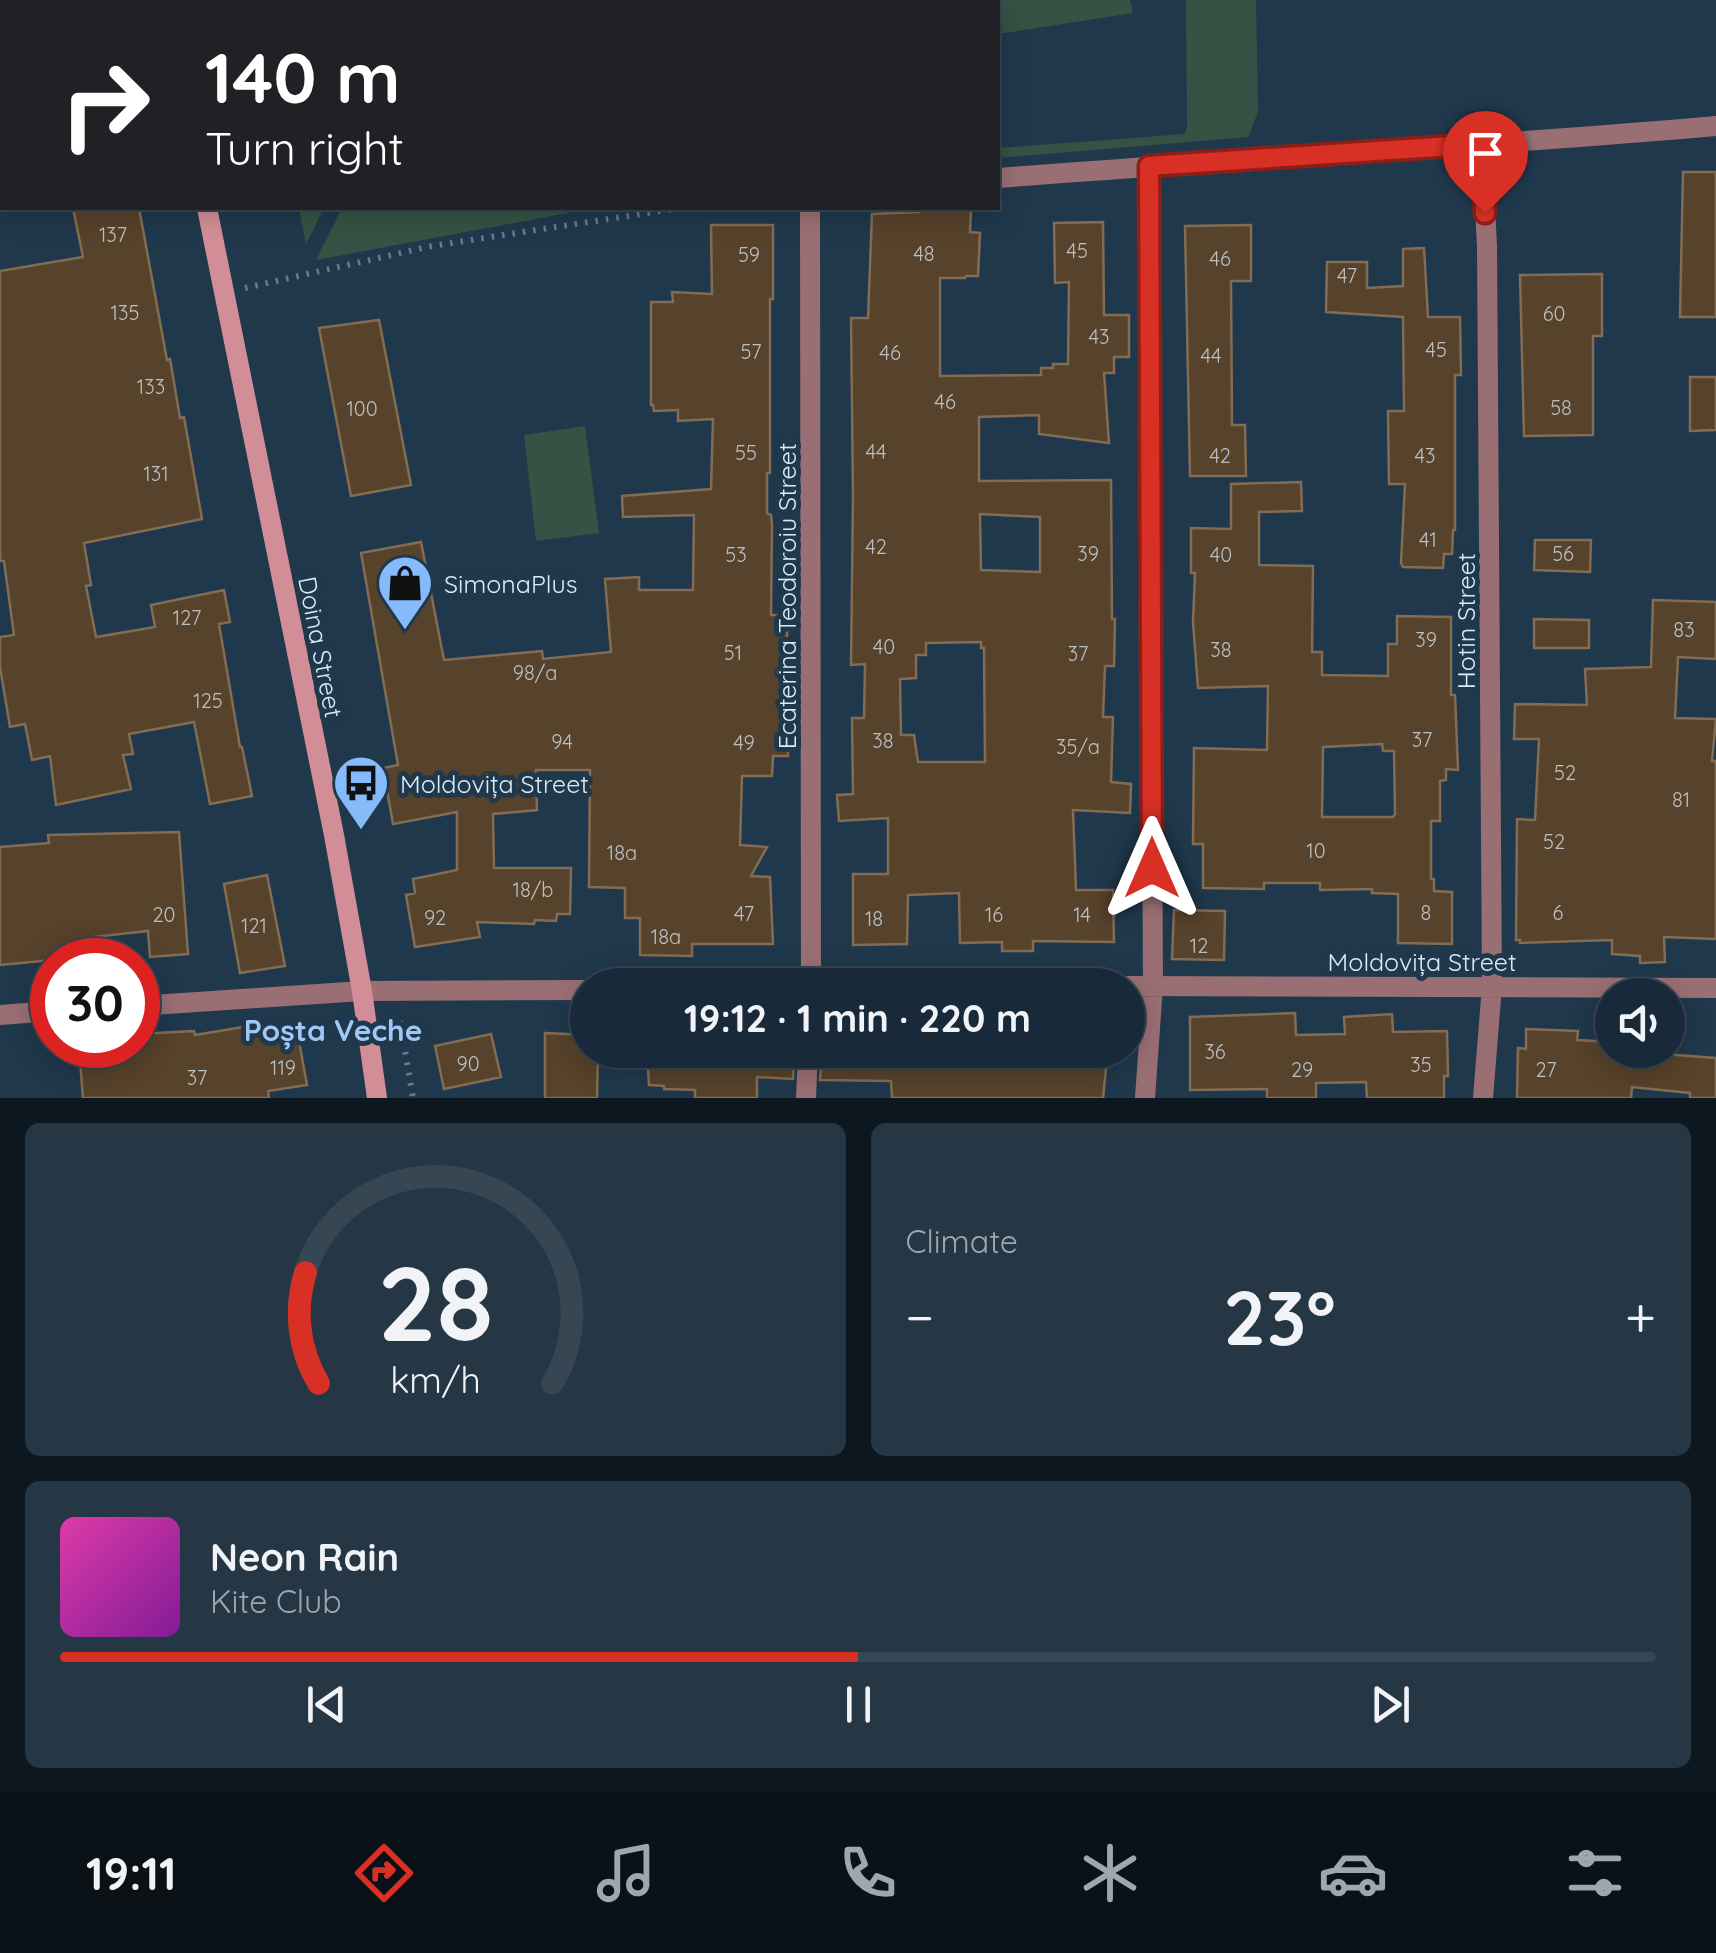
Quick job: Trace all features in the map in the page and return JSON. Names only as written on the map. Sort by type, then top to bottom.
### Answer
[{"type":"main road","name":"Doina Street","points":[[207,210],[334,835],[362,991],[376,1098]]},
{"type":"street","points":[[1000,178],[1716,126]]},
{"type":"street","name":"Hotin Street","points":[[1482,144],[1487,267],[1492,986],[1484,1098]]},
{"type":"street","points":[[1145,1098],[1153,986],[1149,166]]},
{"type":"street","name":"Ecaterina Teodoroiu Street","points":[[810,210],[812,968]]},
{"type":"street","name":"Moldovița Street","points":[[1145,986],[1716,988]]},
{"type":"street","points":[[160,1005],[362,991],[570,990]]},
{"type":"street","points":[[0,1014],[30,1012]]},
{"type":"street","points":[[806,1098],[807,1068]]},
{"type":"path","points":[[224,292],[432,246],[667,210]]},
{"type":"path","points":[[400,1021],[413,1098]]},
{"type":"green space","points":[[1000,0],[1130,0],[1133,13],[1000,34]]},
{"type":"green space","points":[[1186,0],[1256,0],[1258,112],[1248,137],[1000,158],[1000,148],[1185,134]]},
{"type":"green space","points":[[299,210],[323,210],[306,244]]},
{"type":"green space","points":[[341,210],[584,210],[316,260]]},
{"type":"green space","points":[[585,426],[599,533],[536,541],[524,435]]},
{"type":"building","points":[[1683,172],[1716,172],[1716,317],[1680,317]]},
{"type":"building","points":[[73,210],[139,210],[202,519],[84,543],[91,585],[86,586],[96,637],[155,627],[151,605],[224,590],[230,622],[219,624],[252,796],[210,804],[194,722],[129,734],[133,754],[123,755],[131,789],[56,805],[50,756],[32,760],[25,724],[10,727],[0,667],[0,637],[14,635],[4,561],[0,561],[0,271],[83,257]]},
{"type":"building","points":[[971,210],[970,232],[980,233],[978,276],[940,278],[940,376],[1041,375],[1041,368],[1068,364],[1069,282],[1055,283],[1054,223],[1103,222],[1104,315],[1129,315],[1129,357],[1114,357],[1114,373],[1104,373],[1109,443],[1039,434],[1039,415],[979,417],[979,481],[1111,480],[1114,666],[1105,666],[1103,717],[1113,717],[1111,782],[1131,784],[1130,813],[1073,810],[1076,890],[1113,890],[1114,942],[1033,941],[1033,951],[1002,951],[1002,942],[960,943],[959,893],[908,895],[907,944],[853,945],[853,874],[888,874],[888,818],[839,821],[837,795],[853,794],[852,718],[864,718],[865,664],[851,665],[851,318],[868,318],[872,214]],"holes":[[[980,514],[1040,517],[1040,572],[981,570]],[[981,642],[985,762],[918,762],[914,735],[901,735],[900,679],[916,678],[916,655],[926,655],[926,643]]]},
{"type":"building","points":[[711,225],[773,225],[767,513],[772,525],[771,615],[782,615],[782,621],[787,621],[788,756],[773,756],[772,776],[742,776],[740,845],[767,847],[751,876],[770,877],[773,944],[692,944],[692,956],[640,955],[640,918],[625,918],[625,888],[589,887],[590,770],[536,770],[537,810],[493,814],[494,868],[571,868],[570,914],[557,914],[556,921],[535,920],[534,924],[477,922],[480,937],[415,947],[406,895],[415,893],[413,879],[457,870],[457,812],[393,824],[383,768],[398,765],[361,553],[421,542],[444,660],[542,651],[543,659],[611,652],[605,579],[639,577],[639,590],[693,590],[694,515],[623,517],[622,496],[711,489],[713,419],[678,421],[678,410],[654,411],[651,405],[651,302],[673,302],[672,292],[712,294]]},
{"type":"building","points":[[1251,225],[1251,281],[1231,281],[1232,425],[1245,425],[1246,476],[1190,476],[1185,226]]},
{"type":"building","points":[[1424,248],[1428,317],[1460,317],[1461,375],[1455,375],[1455,530],[1452,554],[1444,554],[1443,568],[1403,567],[1401,563],[1405,484],[1389,484],[1388,411],[1404,411],[1403,317],[1326,312],[1327,262],[1367,262],[1367,288],[1403,286],[1403,249]]},
{"type":"building","points":[[1602,274],[1602,336],[1593,336],[1593,435],[1524,436],[1520,275]]},
{"type":"building","points":[[379,320],[411,485],[351,496],[319,328]]},
{"type":"building","points":[[1690,377],[1716,377],[1716,430],[1690,431]]},
{"type":"building","points":[[1301,482],[1302,511],[1259,512],[1259,565],[1313,566],[1312,652],[1322,652],[1322,675],[1388,676],[1388,644],[1397,644],[1397,616],[1451,617],[1451,695],[1455,695],[1458,770],[1446,769],[1446,780],[1440,781],[1440,821],[1431,821],[1431,879],[1434,891],[1452,892],[1452,944],[1398,943],[1398,894],[1372,893],[1372,889],[1320,890],[1320,883],[1264,883],[1264,889],[1203,888],[1203,844],[1193,844],[1194,748],[1267,750],[1268,686],[1198,688],[1191,528],[1231,529],[1231,484]],"holes":[[[1382,744],[1383,751],[1394,751],[1393,817],[1322,817],[1323,747]]]},
{"type":"building","points":[[1535,540],[1591,540],[1590,572],[1534,570]]},
{"type":"building","points":[[1653,600],[1716,602],[1716,659],[1678,657],[1675,718],[1716,719],[1712,761],[1716,761],[1716,939],[1664,937],[1665,962],[1640,963],[1640,956],[1612,954],[1612,940],[1520,943],[1516,940],[1517,819],[1535,820],[1539,739],[1514,739],[1515,704],[1587,705],[1585,669],[1651,667]]},
{"type":"building","points":[[1534,619],[1589,620],[1589,648],[1534,648]]},
{"type":"building","points":[[179,832],[188,954],[160,956],[160,938],[149,938],[148,931],[93,938],[30,938],[30,962],[0,965],[0,847],[49,843],[48,835]]},
{"type":"building","points":[[267,875],[285,966],[240,973],[224,884]]},
{"type":"building","points":[[1174,910],[1225,911],[1224,960],[1172,959]]},
{"type":"building","points":[[1295,1013],[1296,1035],[1345,1034],[1344,1017],[1392,1014],[1393,1032],[1447,1031],[1448,1076],[1444,1076],[1444,1098],[1367,1098],[1366,1082],[1316,1083],[1316,1098],[1267,1098],[1267,1089],[1190,1090],[1190,1017]]},
{"type":"building","points":[[255,1025],[257,1036],[293,1029],[307,1085],[268,1091],[269,1098],[83,1098],[81,1068],[160,1068],[160,1033],[194,1031],[195,1035]]},
{"type":"building","points":[[1526,1029],[1578,1031],[1577,1040],[1595,1041],[1595,1068],[1685,1068],[1685,1056],[1716,1058],[1716,1098],[1690,1098],[1690,1093],[1632,1087],[1631,1098],[1517,1098],[1518,1048],[1526,1049]]},
{"type":"building","points":[[545,1033],[570,1034],[570,1068],[598,1068],[597,1098],[545,1098]]},
{"type":"building","points":[[491,1034],[501,1077],[444,1089],[435,1046]]},
{"type":"building","points":[[648,1068],[793,1068],[793,1079],[757,1077],[757,1098],[695,1098],[695,1090],[649,1085]]},
{"type":"building","points":[[821,1068],[1106,1068],[1103,1098],[892,1098],[891,1081],[820,1080]]},
{"type":"place","name":"SimonaPlus","points":[[405,632]]},
{"type":"place","name":"Moldovița Street","points":[[361,832]]},
{"type":"district","name":"Poșta Veche","points":[[333,1030]]},
{"type":"route","points":[[1152,868],[1149,166],[1482,144],[1485,213]]}]
